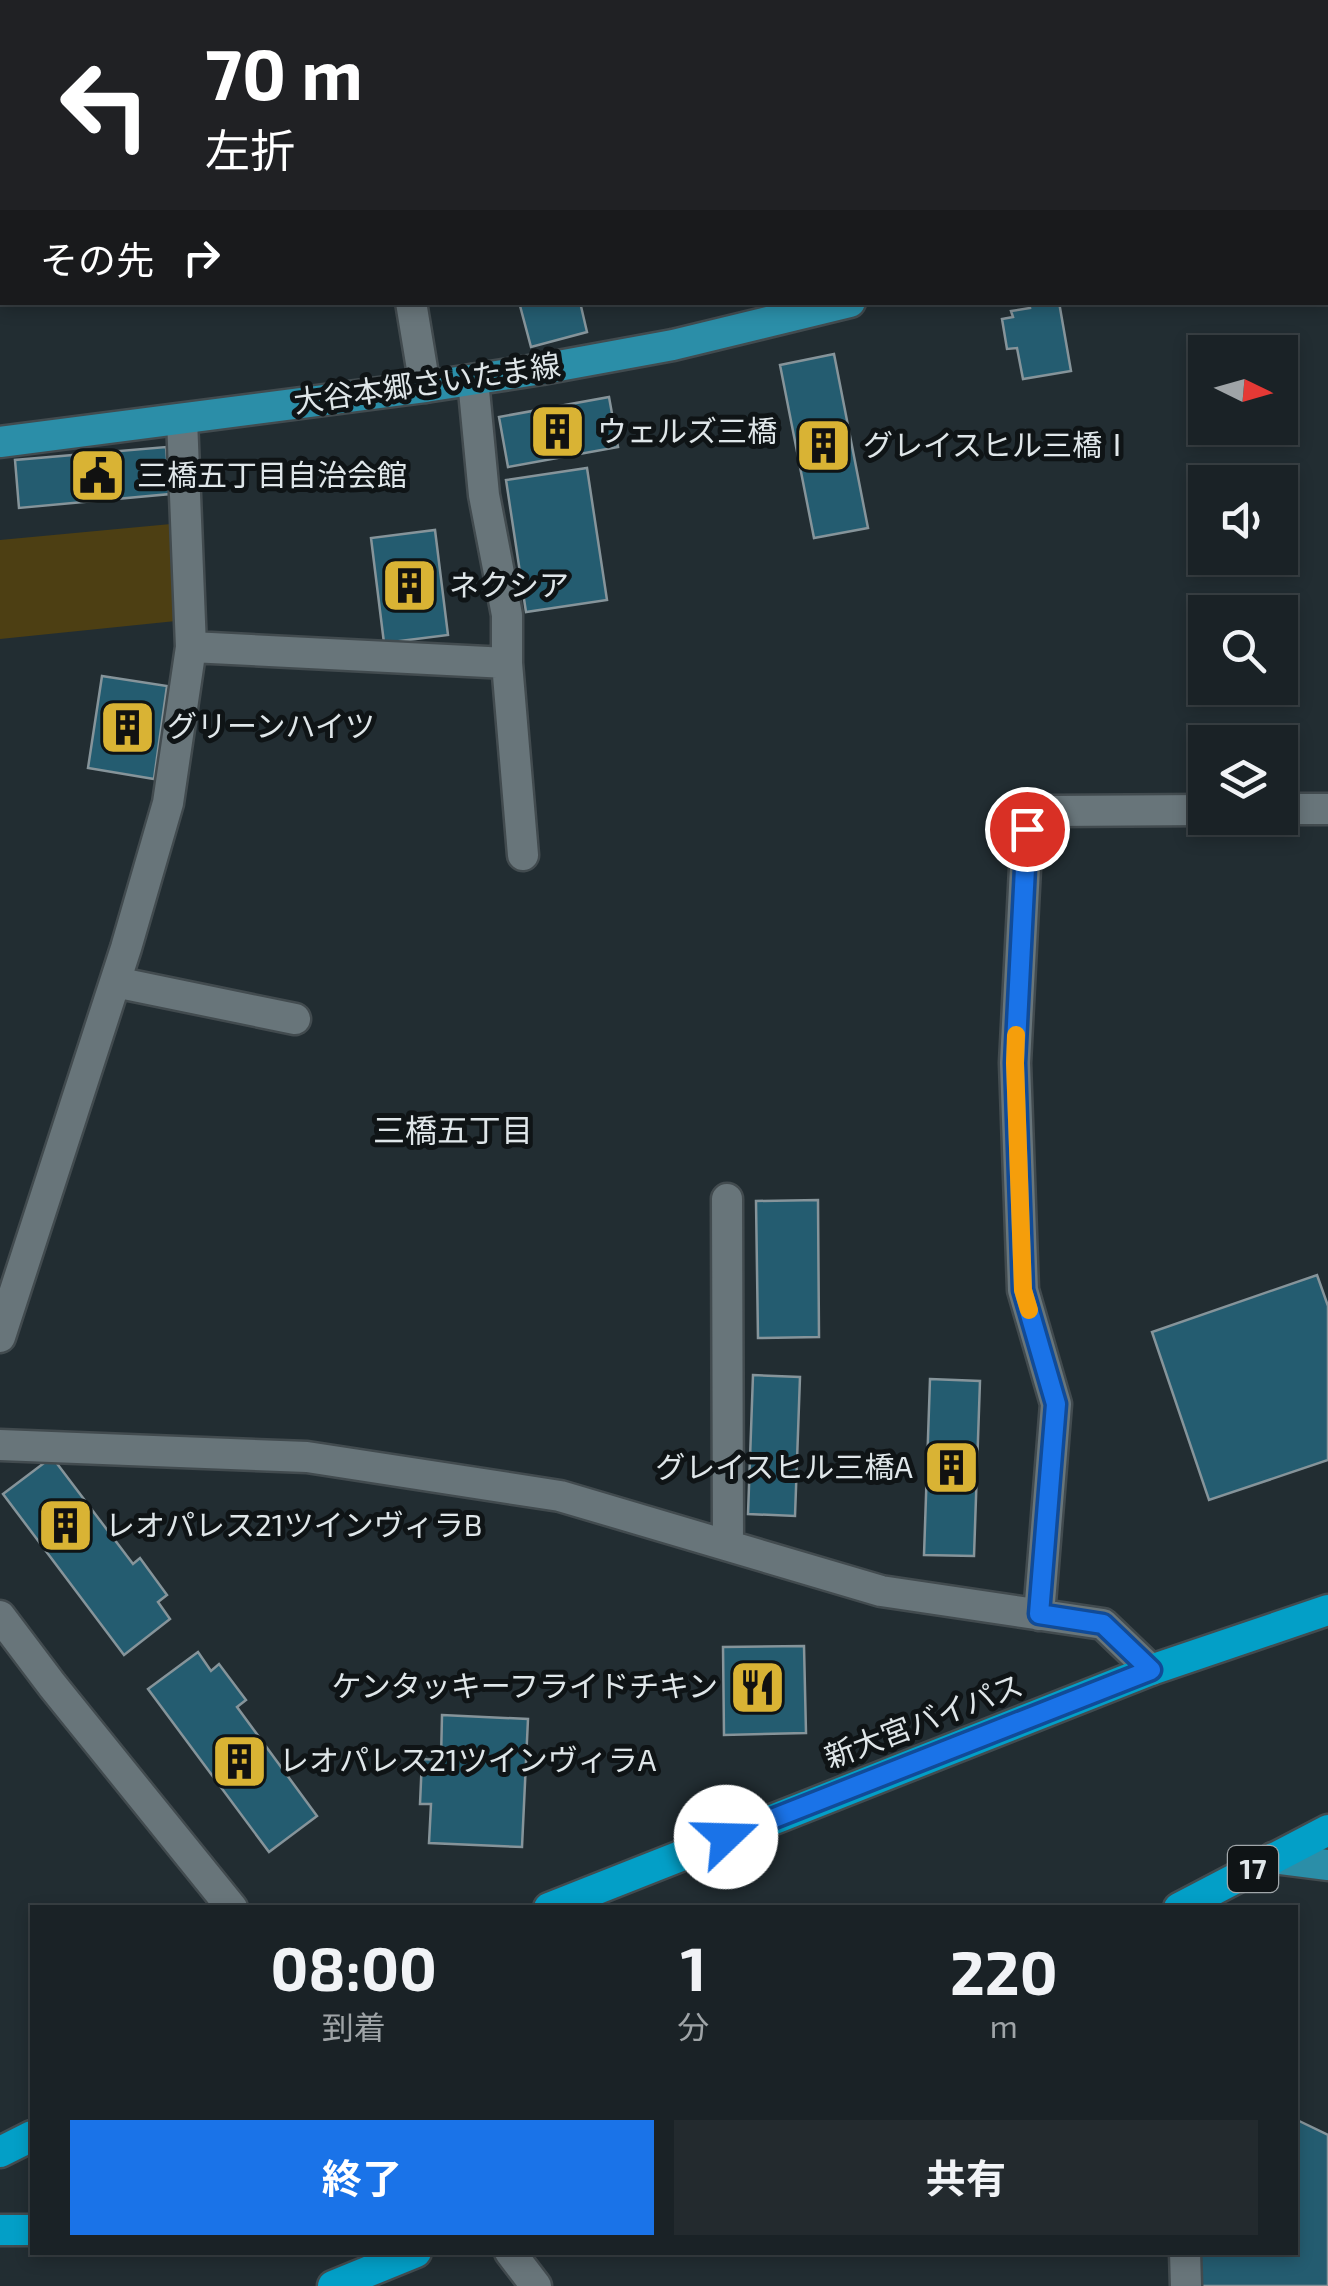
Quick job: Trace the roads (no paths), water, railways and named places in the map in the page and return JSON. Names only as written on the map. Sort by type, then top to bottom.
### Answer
[{"type":"highway","name":"新大宮バイパス","points":[[556,1905],[1151,1670],[1328,1610]]},
{"type":"highway","name":"17","points":[[1184,1905],[1328,1830]]},
{"type":"highway","points":[[0,2152],[30,2137]]},
{"type":"highway","points":[[0,2230],[30,2230]]},
{"type":"highway","points":[[334,2286],[409,2255]]},
{"type":"main road","name":"大谷本郷さいたま線","points":[[0,442],[473,380],[672,345],[838,305]]},
{"type":"main road","points":[[1273,1858],[1328,1865]]},
{"type":"street","points":[[412,305],[425,386]]},
{"type":"street","points":[[473,380],[484,495],[508,615],[507,664],[522,855]]},
{"type":"street","points":[[0,1337],[168,803],[191,647],[182,419]]},
{"type":"street","points":[[191,647],[507,664]]},
{"type":"street","points":[[1298,810],[1328,809]]},
{"type":"street","points":[[1039,1614],[1056,1404],[1023,1290],[1015,1063],[1027,829],[1052,811],[1188,810]]},
{"type":"street","points":[[114,982],[295,1019]]},
{"type":"street","points":[[726,1199],[728,1545]]},
{"type":"street","points":[[0,1445],[307,1457],[560,1496],[882,1591],[1103,1624],[1151,1670]]},
{"type":"street","points":[[0,1616],[230,1905]]},
{"type":"street","points":[[512,2255],[536,2286]]},
{"type":"street","points":[[1185,2255],[1186,2286]]},
{"type":"place","name":"ウェルズ三橋","points":[[558,432]]},
{"type":"place","name":"グレイスヒル三橋Ⅰ","points":[[824,446]]},
{"type":"place","name":"三橋五丁目自治会館","points":[[98,476]]},
{"type":"place","name":"ネクシア","points":[[410,586]]},
{"type":"place","name":"グリーンハイツ","points":[[128,727]]},
{"type":"place","name":"グレイスヒル三橋A","points":[[952,1468]]},
{"type":"place","name":"レオパレス21ツインヴィラB","points":[[66,1526]]},
{"type":"place","name":"ケンタッキーフライドチキン","points":[[757,1687]]},
{"type":"place","name":"レオパレス21ツインヴィラA","points":[[240,1761]]},
{"type":"district","name":"三橋五丁目","points":[[453,1131]]}]
